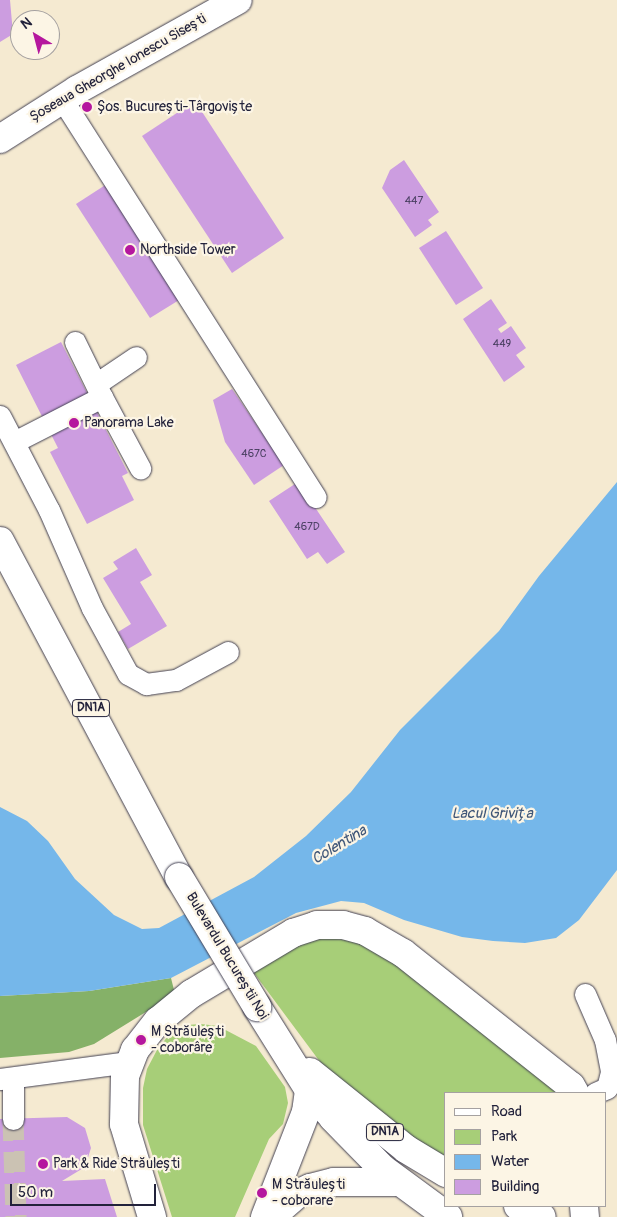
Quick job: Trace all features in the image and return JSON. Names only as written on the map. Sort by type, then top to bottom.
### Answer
[{"type":"main road","name":"Șoseaua Gheorghe Ionescu Sisești","points":[[0,139],[62,99],[238,0]]},
{"type":"main road","name":"Bulevardul Bucureștii Noi","points":[[0,541],[179,877],[309,1090],[333,1118],[398,1182],[448,1217]]},
{"type":"main road","points":[[152,1217],[124,1124],[122,1094],[129,1062],[141,1040],[158,1021],[191,994],[293,933],[317,925],[343,925],[365,931],[403,953],[571,1086],[574,1092]]},
{"type":"main road","name":"Bulevardul Bucureștii Noi","points":[[275,1035],[328,1087],[406,1149],[444,1172]]},
{"type":"main road","points":[[266,1217],[306,1112],[309,1090]]},
{"type":"main road","points":[[271,1217],[297,1194],[310,1188],[334,1182],[398,1182]]},
{"type":"lane","points":[[62,99],[316,497]]},
{"type":"lane","points":[[74,342],[140,468]]},
{"type":"lane","points":[[14,442],[99,390],[136,357]]},
{"type":"lane","points":[[0,416],[49,510],[92,608],[128,674],[146,684],[176,680],[228,652]]},
{"type":"lane","points":[[585,994],[605,1040],[611,1072],[606,1090]]},
{"type":"lane","points":[[13,1118],[6,1078],[129,1062]]},
{"type":"green space","points":[[320,938],[350,940],[375,946],[558,1092],[444,1092],[444,1160],[338,1086],[251,969],[293,944]]},
{"type":"green space","points":[[171,978],[175,994],[94,1044],[69,1052],[0,1058],[0,996],[89,991]]},
{"type":"green space","points":[[186,1025],[218,1026],[256,1046],[285,1087],[288,1103],[283,1124],[269,1139],[235,1217],[172,1217],[143,1125],[143,1088],[147,1069],[157,1050],[168,1036]]},
{"type":"water","name":"Lacul Grivița","points":[[617,482],[617,870],[579,920],[556,938],[525,943],[493,941],[462,937],[404,920],[364,903],[341,901],[296,913],[171,978],[89,991],[0,996],[0,807],[27,821],[48,841],[75,879],[114,915],[142,929],[159,928],[254,877],[306,836],[351,792],[400,730],[499,631],[539,576]]},
{"type":"building","points":[[0,0],[10,0],[10,36],[0,42]]},
{"type":"building","points":[[195,101],[284,238],[232,273],[142,136]]},
{"type":"building","points":[[404,160],[439,212],[428,220],[432,225],[415,237],[382,188],[390,170]]},
{"type":"building","name":"Northside Tower","points":[[110,182],[184,297],[150,318],[76,204]]},
{"type":"building","points":[[446,231],[483,288],[456,305],[419,248]]},
{"type":"building","points":[[491,299],[507,323],[498,329],[501,333],[511,326],[526,348],[516,355],[525,367],[504,382],[463,319]]},
{"type":"building","name":"Panorama Lake","points":[[61,342],[128,473],[122,476],[134,500],[87,524],[50,452],[58,448],[16,365]]},
{"type":"building","points":[[232,389],[284,465],[254,485],[225,442],[213,400]]},
{"type":"building","points":[[298,482],[345,552],[327,564],[318,552],[307,559],[269,501]]},
{"type":"building","points":[[136,548],[152,575],[140,582],[167,626],[128,649],[118,632],[131,624],[103,578],[118,569],[113,562]]},
{"type":"building","name":"Park & Ride Străulești","points":[[67,1117],[85,1128],[91,1148],[85,1167],[62,1181],[105,1179],[117,1217],[0,1217],[0,1119]]},
{"type":"tunnel","points":[[13,1119],[16,1217]]},
{"type":"place","name":"Șos. București-Târgoviște","points":[[87,107]]},
{"type":"place","name":"Northside Tower","points":[[130,250]]},
{"type":"place","name":"Panorama Lake","points":[[74,423]]},
{"type":"place","name":"M Străulești - coborâre","points":[[141,1040]]},
{"type":"place","name":"Park & Ride Străulești","points":[[43,1164]]},
{"type":"place","name":"M Străulești - coborare","points":[[262,1193]]},
{"type":"water label","name":"Colentina","points":[[339,845]]}]
